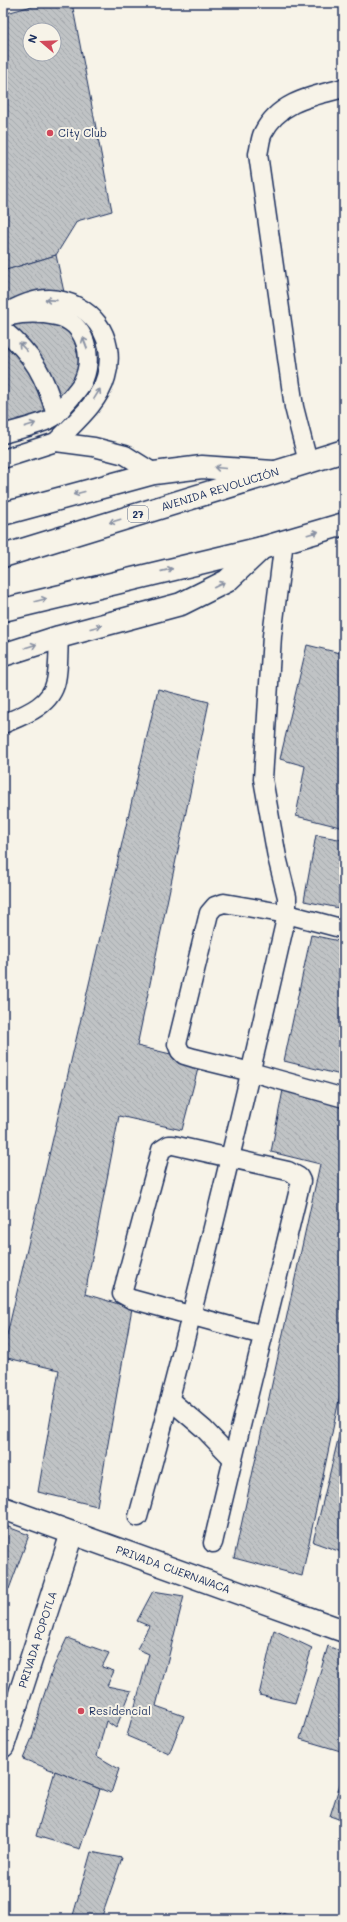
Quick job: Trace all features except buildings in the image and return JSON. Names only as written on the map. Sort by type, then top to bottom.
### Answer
[{"type":"street","name":"AVENIDA REVOLUCIÓN","points":[[3,556],[344,451]]},
{"type":"street","points":[[3,514],[154,473],[202,467],[273,472]]},
{"type":"street","points":[[3,610],[262,548],[344,524]]},
{"type":"street","points":[[3,655],[59,637],[181,604],[227,581],[262,548]]},
{"type":"street","name":"PRIVADA CUERNAVACA","points":[[3,1508],[344,1631]]},
{"type":"street","name":"PRIVADA POPOTLA","points":[[3,1746],[72,1534]]},
{"type":"lane","points":[[308,462],[294,407],[258,154],[263,134],[274,116],[294,102],[344,88]]},
{"type":"lane","points":[[7,316],[17,307],[48,299],[68,302],[93,316],[101,328],[106,340],[109,357],[106,377],[99,393],[73,425],[56,442]]},
{"type":"lane","points":[[3,434],[48,420],[56,414],[82,383],[87,371],[89,357],[87,344],[80,332],[70,322],[57,316],[30,314],[7,316]]},
{"type":"lane","points":[[3,330],[23,347],[34,362],[56,414]]},
{"type":"lane","points":[[3,459],[56,442],[94,447],[125,455],[154,473]]},
{"type":"lane","points":[[138,1517],[192,1316],[251,1072],[287,914],[287,897],[277,857],[263,779],[272,636],[284,541]]},
{"type":"lane","points":[[3,724],[37,708],[50,694],[56,681],[59,637]]},
{"type":"lane","points":[[344,929],[287,914],[224,903],[215,906],[209,913],[177,1044],[180,1051],[184,1055],[344,1098]]},
{"type":"lane","points":[[213,1543],[232,1458],[263,1335],[301,1181],[299,1177],[288,1171],[169,1145],[160,1150],[122,1294],[130,1299],[263,1335]]},
{"type":"lane","points":[[170,1400],[204,1429],[232,1458]]},
{"type":"place","name":"City Club","points":[[50,133]]},
{"type":"place","name":"Residencial","points":[[81,1711]]}]
